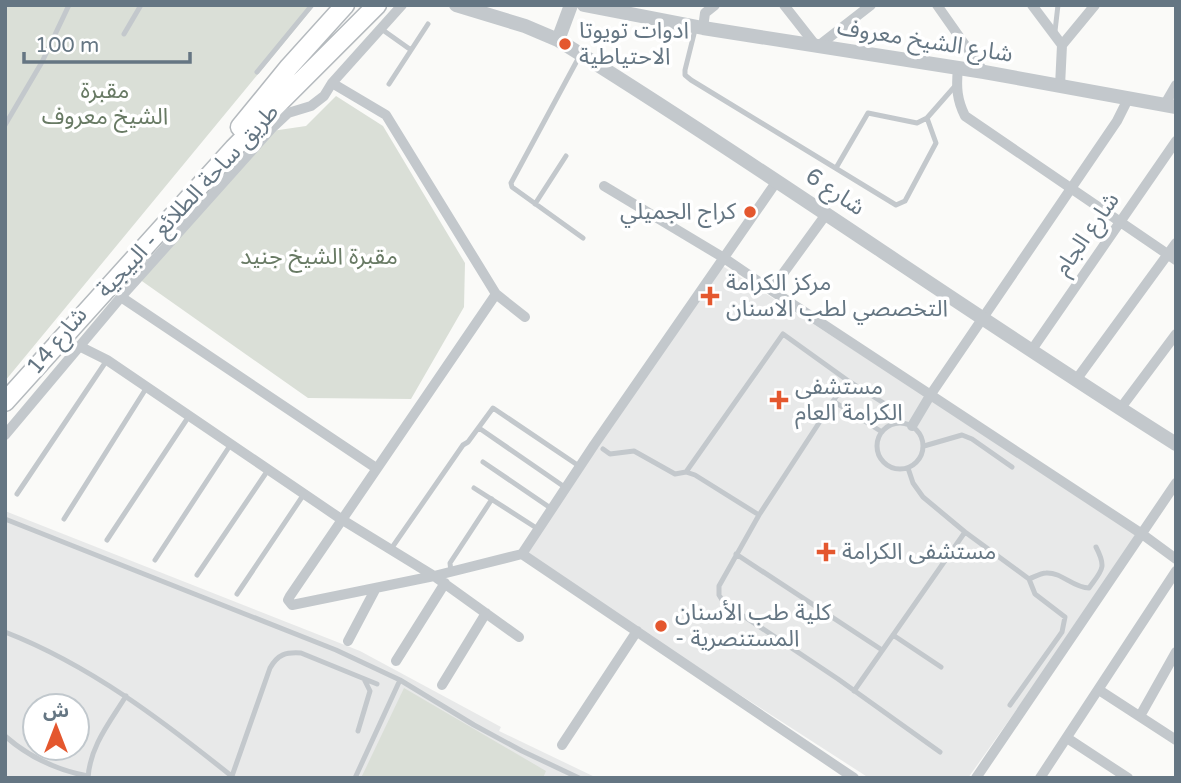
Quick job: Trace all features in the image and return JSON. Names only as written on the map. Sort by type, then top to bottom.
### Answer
[{"type":"main road","name":"طريق ساحة الطلائع - البيجية","points":[[5,401],[111,283],[289,67],[345,5]]},
{"type":"main road","name":"طريق ساحة الطلائع - البيجية","points":[[5,401],[234,148],[377,5]]},
{"type":"street","name":"شارع 14","points":[[5,435],[121,297],[273,127],[288,113],[311,106],[324,96],[332,83],[402,5]]},
{"type":"street","name":"شارع 6","points":[[456,5],[525,26],[558,40],[581,54],[1176,444]]},
{"type":"street","points":[[558,40],[571,5]]},
{"type":"street","name":"شارع الشيخ معروف","points":[[584,5],[701,18],[817,47],[984,72],[1170,106]]},
{"type":"street","points":[[701,18],[715,5]]},
{"type":"street","points":[[784,5],[817,47],[870,6]]},
{"type":"street","points":[[937,5],[984,72]]},
{"type":"street","points":[[1032,5],[1062,45]]},
{"type":"street","points":[[1060,86],[1062,45],[1095,5]]},
{"type":"street","points":[[958,69],[958,103],[965,116],[1172,257]]},
{"type":"street","points":[[332,83],[386,115],[496,294],[525,317]]},
{"type":"street","points":[[1170,106],[1176,85]]},
{"type":"street","points":[[907,425],[1072,189],[1117,121],[1128,99]]},
{"type":"street","name":"شارع الجام","points":[[1031,351],[1176,141]]},
{"type":"street","points":[[496,294],[341,519],[290,596],[289,603],[296,604],[434,576],[522,554],[579,466],[778,181]]},
{"type":"street","points":[[604,186],[724,258],[1176,559]]},
{"type":"street","points":[[771,290],[827,213]]},
{"type":"street","points":[[1076,380],[1172,257],[1176,243]]},
{"type":"street","points":[[121,297],[376,468]]},
{"type":"street","points":[[1120,409],[1176,334]]},
{"type":"street","points":[[79,346],[107,360],[341,519],[445,583],[519,637]]},
{"type":"street","points":[[976,778],[1176,483]]},
{"type":"street","points":[[522,554],[854,778]]},
{"type":"street","points":[[1040,778],[1176,571]]},
{"type":"street","points":[[396,660],[445,583]]},
{"type":"street","points":[[348,641],[376,588]]},
{"type":"street","points":[[1165,589],[1176,596]]},
{"type":"street","points":[[442,685],[486,613]]},
{"type":"street","points":[[562,745],[637,631]]},
{"type":"street","points":[[1140,716],[1176,652]]},
{"type":"street","points":[[1099,690],[1176,740]]},
{"type":"street","points":[[1067,738],[1128,778]]},
{"type":"lane","points":[[5,125],[42,62],[69,5]]},
{"type":"lane","points":[[124,34],[141,5]]},
{"type":"lane","points":[[257,72],[312,5]]},
{"type":"lane","points":[[1054,34],[1058,5]]},
{"type":"lane","points":[[701,18],[685,75],[896,205],[901,204],[936,143],[926,118]]},
{"type":"lane","points":[[389,84],[428,24]]},
{"type":"lane","points":[[380,28],[411,50]]},
{"type":"lane","points":[[581,54],[511,179],[512,187],[583,238]]},
{"type":"lane","points":[[836,168],[868,113],[917,123],[926,118],[956,85]]},
{"type":"lane","points":[[535,204],[566,156]]},
{"type":"lane","points":[[686,472],[783,334],[847,380],[898,412],[907,425],[922,436],[922,455],[908,468],[898,469],[882,460],[878,441],[889,426],[907,425]]},
{"type":"lane","points":[[17,494],[107,360]]},
{"type":"lane","points":[[847,380],[759,515],[719,586],[719,594],[724,603],[940,752]]},
{"type":"lane","points":[[64,519],[147,387]]},
{"type":"lane","points":[[833,401],[882,432]]},
{"type":"lane","points":[[391,550],[463,445],[493,408],[579,466]]},
{"type":"lane","points":[[107,540],[189,416]]},
{"type":"lane","points":[[479,428],[566,488]]},
{"type":"lane","points":[[924,446],[962,436],[972,439],[1012,467]]},
{"type":"lane","points":[[155,560],[231,444]]},
{"type":"lane","points":[[603,449],[610,454],[634,451],[675,474],[686,472],[709,482],[759,515]]},
{"type":"lane","points":[[483,462],[552,509]]},
{"type":"lane","points":[[908,468],[923,497],[1029,579],[1035,594],[1065,618],[1062,632],[1010,705]]},
{"type":"lane","points":[[197,575],[268,470]]},
{"type":"lane","points":[[474,488],[538,529]]},
{"type":"lane","points":[[237,594],[304,494]]},
{"type":"lane","points":[[451,572],[450,564],[492,499]]},
{"type":"lane","points":[[5,519],[336,650],[400,680],[474,725],[579,778]]},
{"type":"lane","points":[[855,691],[965,532]]},
{"type":"lane","points":[[1029,579],[1045,573],[1057,575],[1080,588],[1090,588],[1103,570],[1096,547]]},
{"type":"lane","points":[[736,554],[882,650]]},
{"type":"lane","points":[[5,632],[35,643],[126,696],[233,777],[270,668],[280,656],[288,652],[301,653],[377,684]]},
{"type":"lane","points":[[893,635],[941,667]]},
{"type":"lane","points":[[358,731],[370,691],[368,683],[360,677]]},
{"type":"lane","points":[[355,778],[400,680]]},
{"type":"lane","points":[[5,736],[19,749],[41,762],[88,777],[95,746],[126,696]]},
{"type":"lane","points":[[555,778],[559,769]]},
{"type":"shaded area","name":"مستشفى الكرامة العام","points":[[721,265],[1141,534],[968,778],[869,778],[522,554]]},
{"type":"shaded area","points":[[5,511],[360,651],[501,727],[499,731],[597,778],[5,778]]},
{"type":"green space","name":"مقبرة الشيخ معروف","points":[[5,5],[315,5],[5,381]]},
{"type":"green space","name":"مقبرة الشيخ جنيد","points":[[336,96],[383,126],[465,263],[464,307],[411,399],[308,398],[139,279],[265,132],[306,126]]},
{"type":"green space","points":[[404,688],[546,771],[543,778],[361,778]]},
{"type":"place","name":"ادوات تويوتا الاحتياطية","points":[[565,44]]},
{"type":"place","name":"كراج الجميلي","points":[[750,212]]},
{"type":"place","name":"مركز الكرامة التخصصي لطب الاسنان","points":[[710,296]]},
{"type":"place","name":"مستشفى الكرامة العام","points":[[779,400]]},
{"type":"place","name":"مستشفى الكرامة","points":[[826,552]]},
{"type":"place","name":"كلية طب الأسنان - المستنصرية","points":[[661,626]]}]
